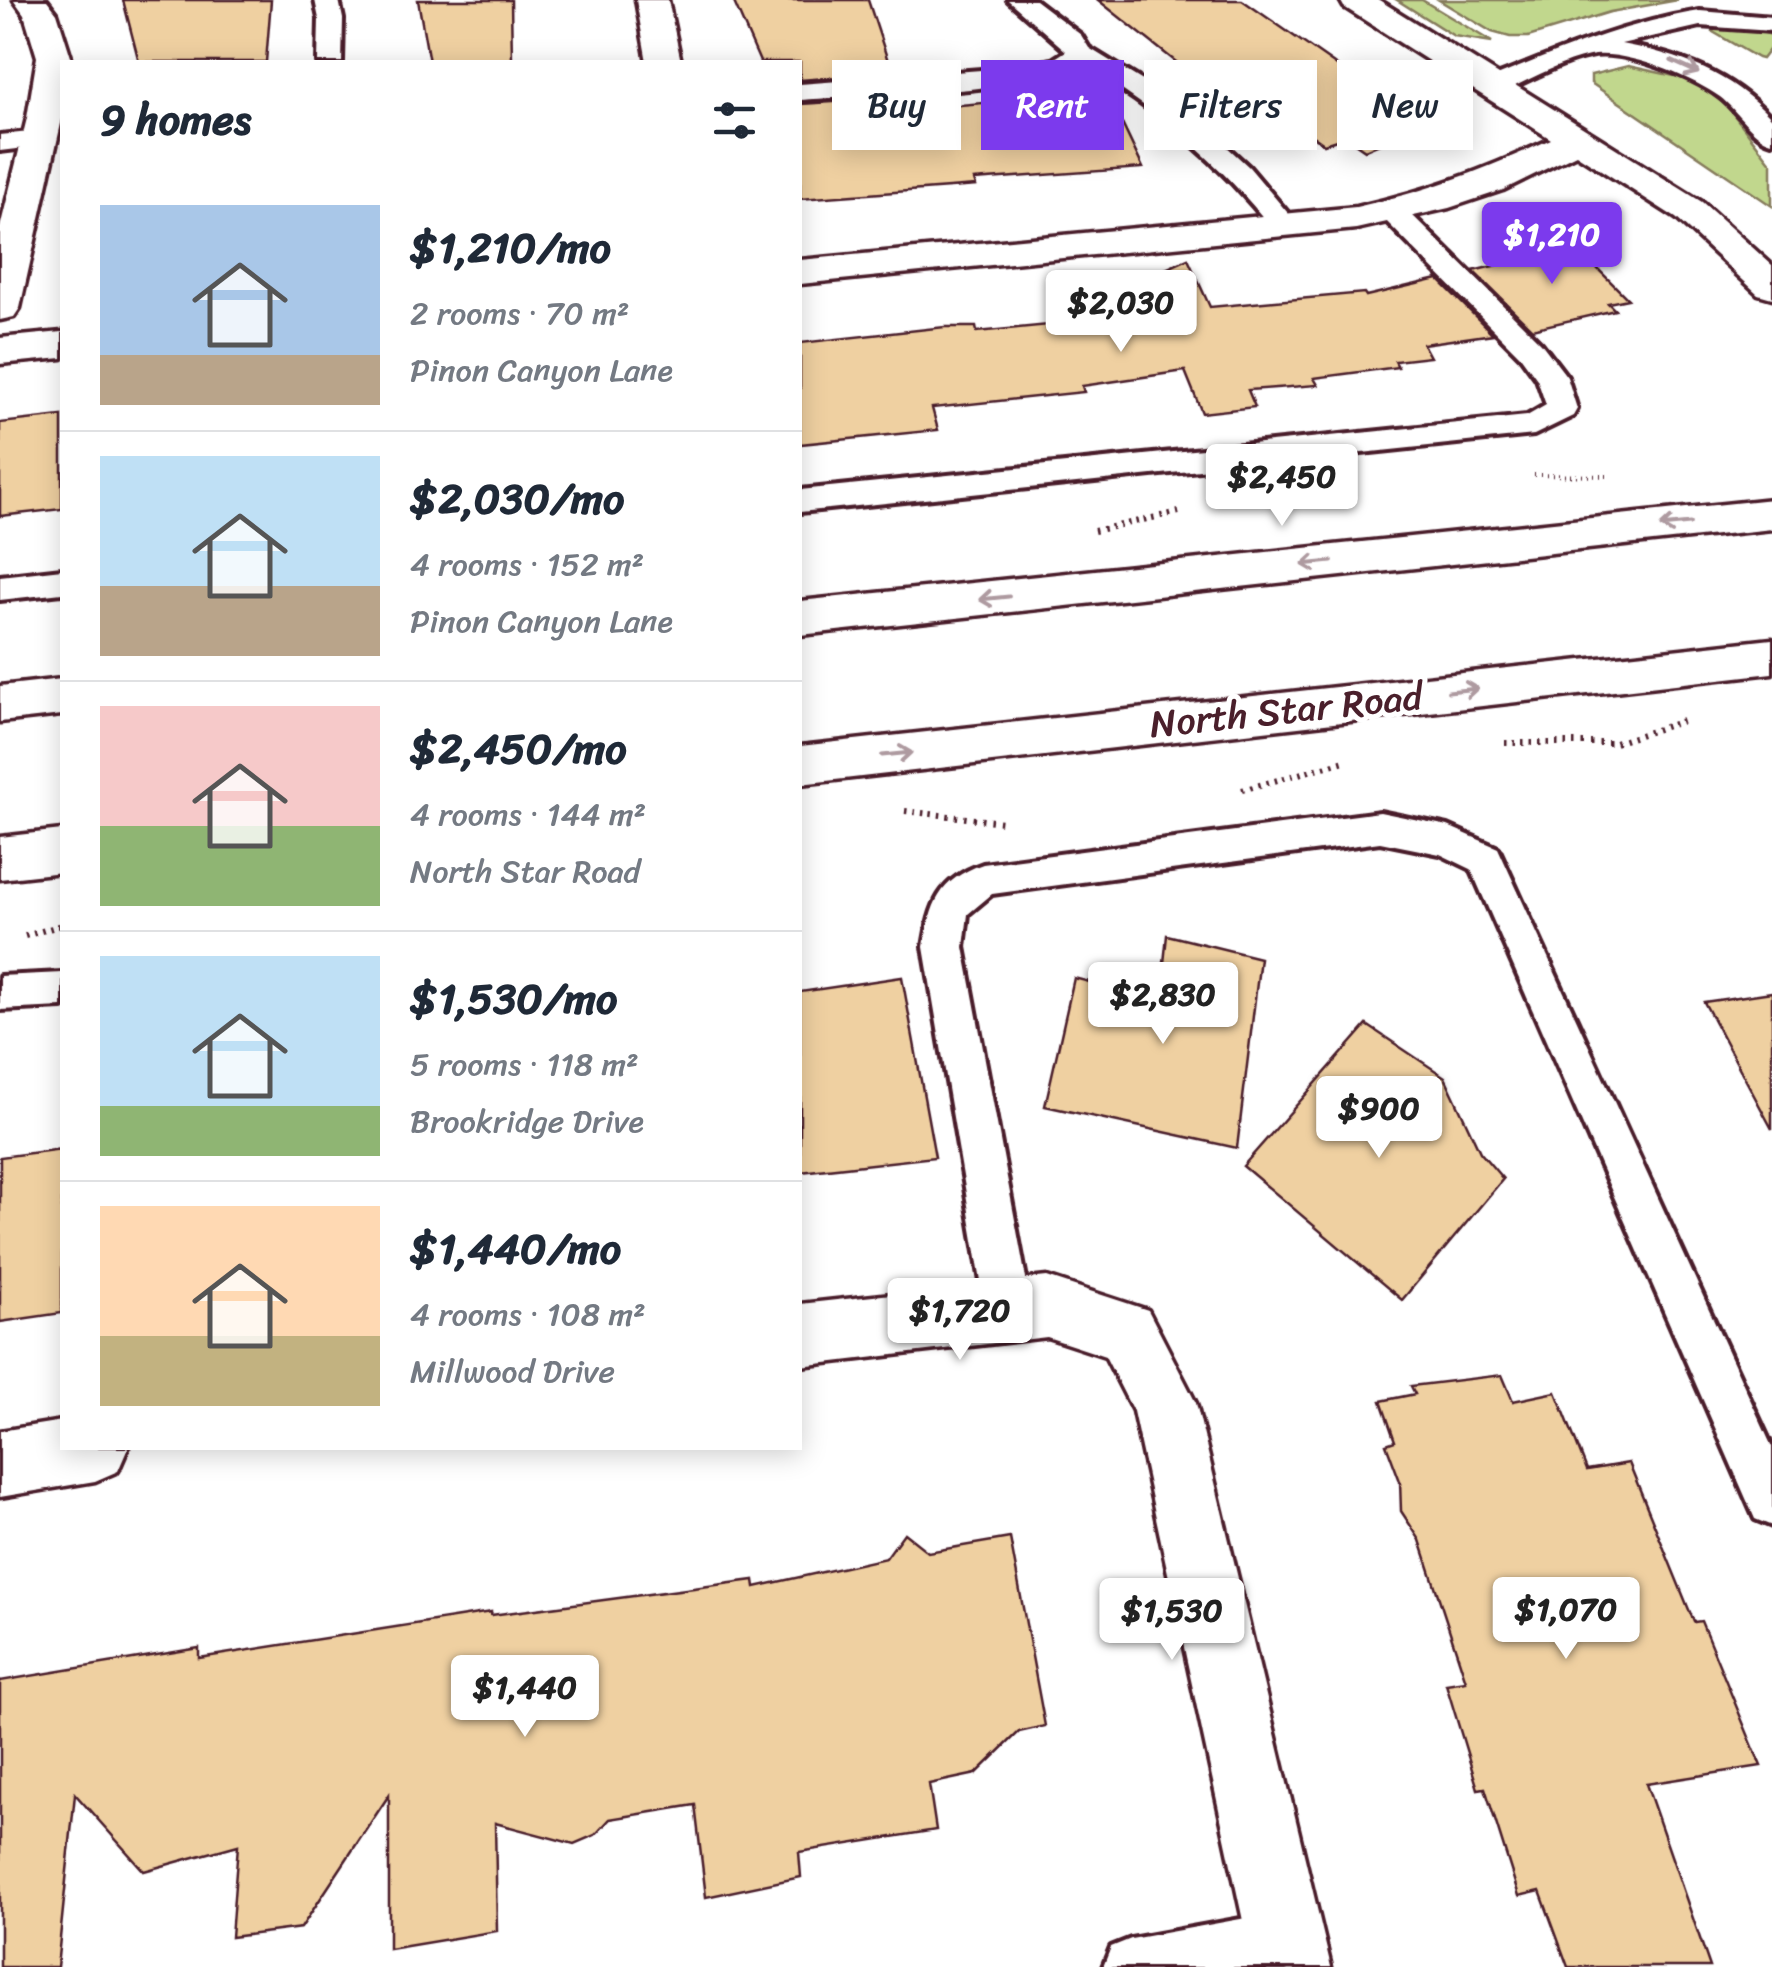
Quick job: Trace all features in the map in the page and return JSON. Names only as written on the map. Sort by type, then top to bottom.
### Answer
[{"type":"street","points":[[0,308],[40,140],[54,57],[40,13],[30,0]]},
{"type":"street","points":[[652,0],[664,60]]},
{"type":"street","points":[[1356,0],[1689,210],[1772,286]]},
{"type":"street","points":[[802,272],[1284,225],[1392,210],[1490,182],[1580,139]]},
{"type":"street","points":[[0,351],[60,345]]},
{"type":"street","points":[[802,618],[1772,514]]},
{"type":"street","name":"North Star Road","points":[[802,765],[1772,656]]},
{"type":"street","points":[[0,704],[60,698]]},
{"type":"street","points":[[0,858],[60,851]]},
{"type":"street","points":[[802,1335],[1046,1307],[1126,1332],[1164,1403],[1289,1953]]},
{"type":"street","points":[[0,1464],[82,1450]]},
{"type":"lane","points":[[327,0],[331,19],[330,60]]},
{"type":"lane","points":[[1020,0],[1072,40],[1079,53],[1150,94],[1189,123],[1228,158],[1284,225]]},
{"type":"lane","points":[[1494,86],[1634,26],[1699,16],[1728,16],[1772,24]]},
{"type":"lane","points":[[1590,47],[1662,56],[1717,81],[1772,134]]},
{"type":"lane","points":[[802,92],[1020,75],[1060,66],[1079,53]]},
{"type":"lane","points":[[0,143],[40,140]]},
{"type":"lane","points":[[802,501],[1534,425],[1562,410],[1552,377],[1531,350],[1392,210]]},
{"type":"lane","points":[[0,588],[60,581]]},
{"type":"lane","points":[[1009,1311],[944,948],[950,906],[983,880],[1380,827],[1448,841],[1486,859],[1772,1502]]},
{"type":"lane","points":[[0,993],[60,990]]},
{"type":"lane","points":[[1131,1967],[1289,1953]]},
{"type":"path","points":[[1527,475],[1620,477]]},
{"type":"path","points":[[1093,531],[1183,511]]},
{"type":"path","points":[[1496,742],[1616,744],[1685,721]]},
{"type":"path","points":[[1226,794],[1354,758]]},
{"type":"path","points":[[891,808],[942,818],[1010,823]]},
{"type":"path","points":[[7,941],[60,926]]},
{"type":"green space","points":[[1397,0],[1422,0],[1492,42],[1454,36]]},
{"type":"green space","points":[[1439,0],[1678,0],[1610,12],[1528,37],[1510,37],[1492,32]]},
{"type":"green space","points":[[1715,27],[1742,27],[1772,35],[1772,46],[1762,59],[1758,58],[1713,32]]},
{"type":"green space","points":[[1628,66],[1679,77],[1700,86],[1727,106],[1772,164],[1772,206],[1591,83],[1591,75]]},
{"type":"building","points":[[123,0],[271,0],[266,60],[138,60]]},
{"type":"building","points":[[418,0],[511,0],[512,60],[429,60]]},
{"type":"building","points":[[733,0],[868,0],[888,60],[832,60],[832,78],[802,80],[802,60],[759,60]]},
{"type":"building","points":[[1098,0],[1242,0],[1337,66],[1337,140],[1324,144],[1317,139],[1317,60],[1174,60]]},
{"type":"building","points":[[832,102],[832,150],[961,150],[961,105],[981,103],[981,150],[1124,150],[1124,128],[1143,168],[974,180],[976,186],[802,199],[802,104]]},
{"type":"building","points":[[1575,246],[1628,299],[1608,303],[1615,310],[1532,329],[1473,271]]},
{"type":"building","points":[[1188,259],[1210,307],[1364,293],[1366,296],[1438,279],[1493,334],[1423,344],[1430,357],[1395,361],[1398,367],[1314,378],[1318,385],[1248,390],[1255,407],[1202,413],[1185,371],[1082,386],[1084,392],[932,408],[938,430],[802,444],[802,343],[945,327],[976,327],[977,332],[1163,314],[1148,277]]},
{"type":"building","points":[[60,416],[60,509],[0,516],[0,423]]},
{"type":"building","points":[[1167,935],[1260,958],[1237,1148],[1045,1106],[1074,978],[1160,1000]]},
{"type":"building","points":[[902,977],[935,1157],[802,1172],[802,992]]},
{"type":"building","points":[[1772,992],[1772,1129],[1704,1002]]},
{"type":"building","points":[[1367,1025],[1445,1077],[1480,1152],[1503,1179],[1402,1300],[1243,1166]]},
{"type":"building","points":[[60,1149],[60,1313],[0,1322],[0,1157]]},
{"type":"building","points":[[1502,1375],[1513,1401],[1556,1392],[1587,1470],[1629,1463],[1694,1622],[1701,1621],[1761,1766],[1646,1784],[1710,1967],[1568,1967],[1540,1891],[1519,1896],[1485,1788],[1478,1789],[1446,1684],[1466,1681],[1420,1540],[1401,1511],[1400,1481],[1386,1444],[1395,1441],[1381,1401],[1415,1394],[1411,1386]]},
{"type":"building","points":[[904,1533],[928,1552],[1010,1538],[1045,1726],[1019,1732],[976,1774],[929,1784],[936,1830],[799,1852],[801,1877],[706,1897],[695,1805],[610,1819],[595,1835],[574,1844],[495,1823],[497,1931],[389,1949],[389,1795],[301,1928],[231,1937],[238,1845],[144,1871],[75,1794],[57,1967],[0,1967],[0,1681],[199,1648],[199,1658],[491,1612],[754,1580],[755,1587],[886,1558]]}]
